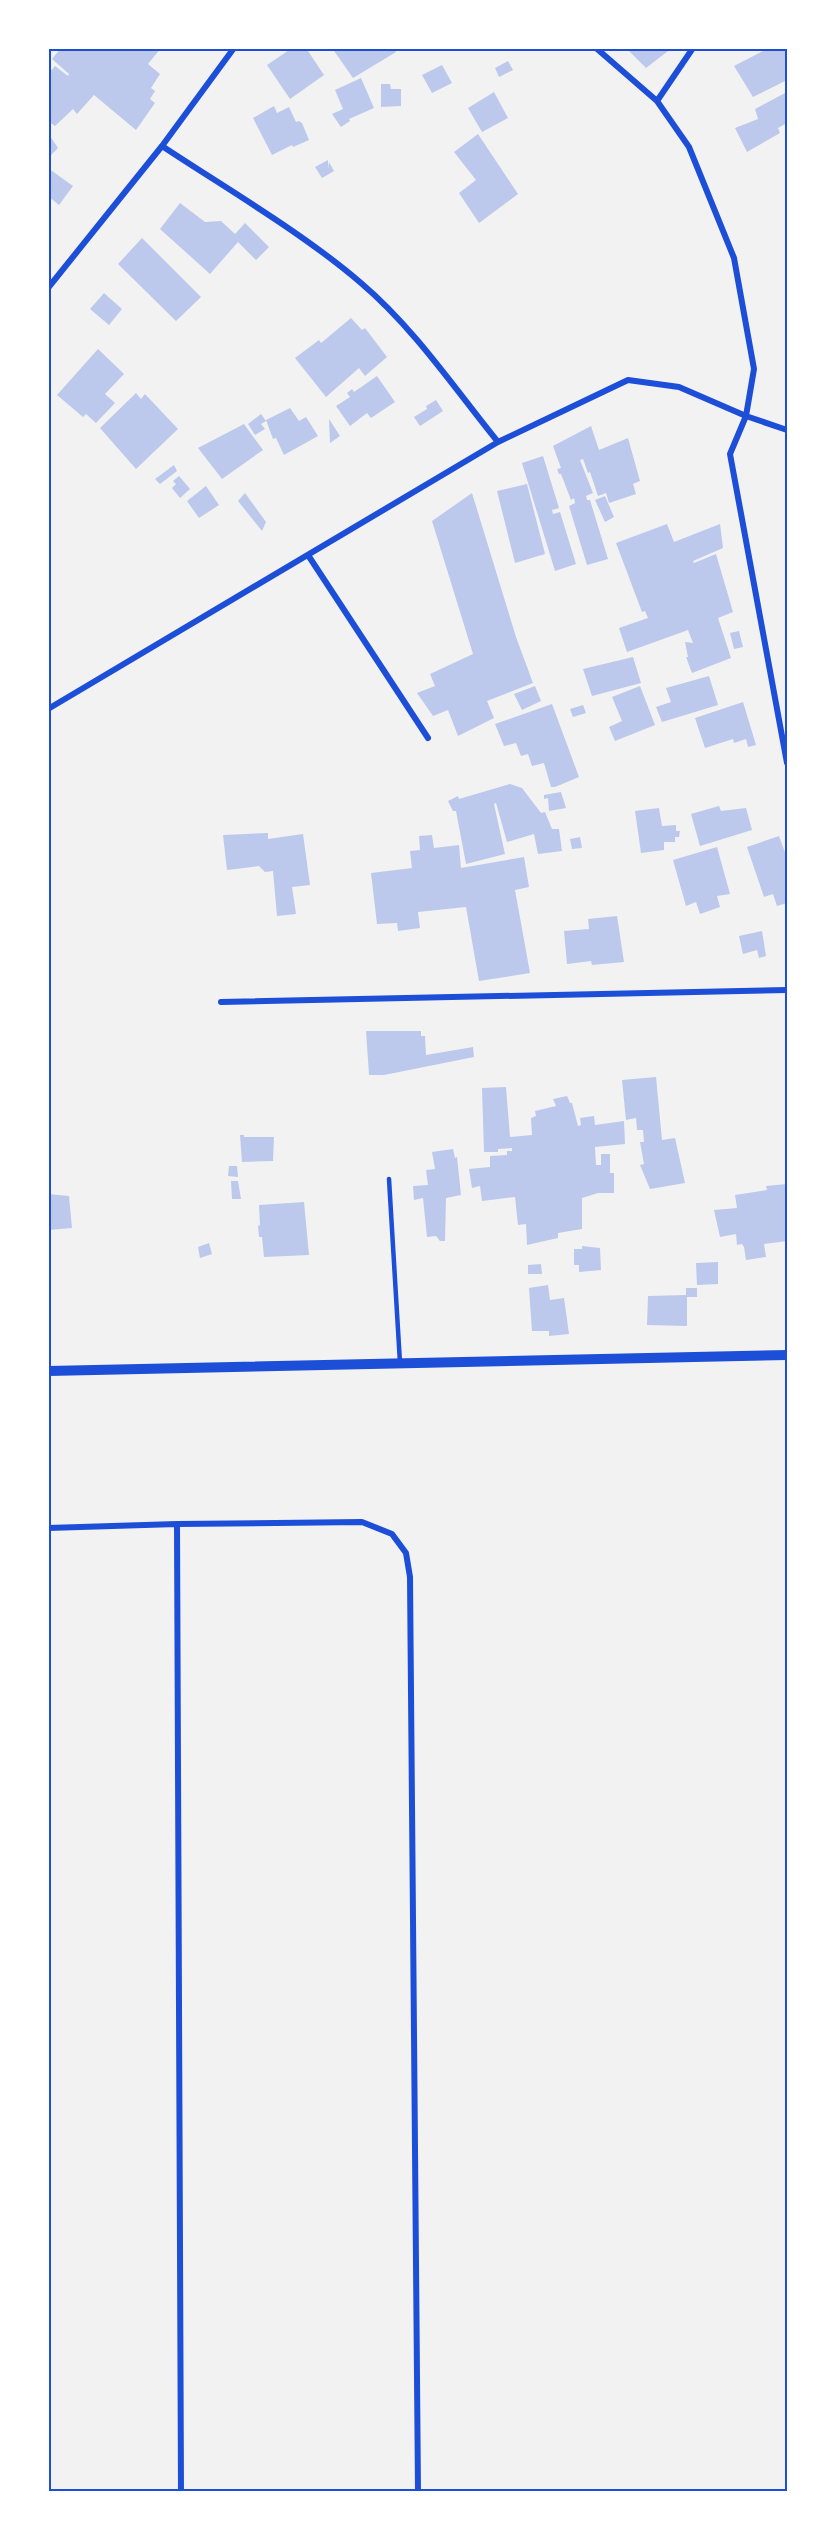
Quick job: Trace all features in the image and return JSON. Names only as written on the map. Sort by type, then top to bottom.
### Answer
[{"type":"street","points":[[48,288],[162,146],[234,48]]},
{"type":"street","points":[[596,48],[657,100],[689,147],[734,258],[754,369],[746,416],[730,454],[787,763]]},
{"type":"street","points":[[657,100],[693,48]]},
{"type":"street","points":[[162,146],[327,256],[362,284],[396,316],[498,442]]},
{"type":"street","points":[[48,709],[498,442],[628,380],[679,387],[746,416],[787,430]]},
{"type":"street","points":[[308,555],[428,738]]},
{"type":"street","points":[[221,1002],[787,990]]},
{"type":"street","points":[[48,1371],[787,1355]]},
{"type":"street","points":[[48,1528],[362,1522],[392,1534],[406,1553],[410,1577],[418,2491]]},
{"type":"street","points":[[177,1524],[181,2491]]},
{"type":"lane","points":[[389,1179],[400,1363]]},
{"type":"building","points":[[61,48],[161,48],[148,64],[160,74],[151,88],[155,91],[150,99],[155,103],[136,130],[94,95],[77,114],[73,109],[55,126],[48,121],[48,74],[55,66],[68,76],[69,74],[52,59]]},
{"type":"building","points":[[292,48],[306,48],[324,75],[290,99],[267,65]]},
{"type":"building","points":[[332,48],[394,48],[396,52],[353,78]]},
{"type":"building","points":[[626,48],[672,48],[646,68]]},
{"type":"building","points":[[769,48],[787,48],[787,80],[753,97],[734,66]]},
{"type":"building","points":[[508,61],[513,70],[499,77],[495,68]]},
{"type":"building","points":[[442,65],[452,83],[432,93],[422,75]]},
{"type":"building","points":[[361,78],[374,108],[349,119],[350,121],[341,127],[332,114],[343,109],[335,90]]},
{"type":"building","points":[[381,84],[390,84],[391,89],[401,89],[401,106],[381,107]]},
{"type":"building","points":[[494,92],[508,118],[482,132],[468,108]]},
{"type":"building","points":[[787,92],[787,123],[778,128],[780,133],[747,152],[735,128],[758,119],[755,109]]},
{"type":"building","points":[[274,106],[277,113],[289,107],[296,122],[302,123],[309,140],[272,155],[253,118]]},
{"type":"building","points":[[48,133],[58,148],[48,158]]},
{"type":"building","points":[[478,134],[518,194],[479,223],[459,193],[476,180],[454,152]]},
{"type":"building","points":[[328,160],[328,169],[329,162],[334,171],[322,178],[315,167]]},
{"type":"building","points":[[48,168],[73,186],[59,205],[48,196]]},
{"type":"building","points":[[180,203],[205,222],[221,221],[235,234],[245,223],[269,247],[256,260],[238,242],[210,274],[160,229]]},
{"type":"building","points":[[142,238],[201,297],[176,321],[118,264]]},
{"type":"building","points":[[104,293],[122,309],[109,325],[90,309]]},
{"type":"building","points":[[351,318],[362,330],[365,328],[387,357],[365,376],[359,368],[326,397],[295,358],[319,340],[321,343]]},
{"type":"building","points":[[98,349],[124,374],[105,394],[115,403],[96,423],[86,414],[83,417],[57,395]]},
{"type":"building","points":[[377,376],[395,402],[371,418],[367,413],[350,426],[336,406],[350,397],[347,393],[352,389],[354,392]]},
{"type":"building","points":[[136,393],[141,399],[145,394],[178,429],[136,469],[100,428]]},
{"type":"building","points":[[436,400],[443,411],[420,426],[414,417]]},
{"type":"building","points":[[290,408],[299,421],[306,417],[318,436],[284,455],[276,438],[273,439],[266,420]]},
{"type":"building","points":[[261,414],[266,421],[261,424],[265,429],[255,435],[248,424]]},
{"type":"building","points":[[329,419],[340,436],[330,443]]},
{"type":"building","points":[[244,424],[263,450],[222,479],[198,448]]},
{"type":"building","points":[[591,426],[599,450],[628,438],[640,481],[633,484],[636,494],[609,503],[606,493],[598,496],[590,472],[588,473],[583,459],[580,460],[593,493],[586,496],[587,500],[590,500],[608,559],[587,565],[569,506],[575,503],[574,498],[571,500],[561,474],[559,474],[557,469],[561,468],[553,446]]},
{"type":"building","points":[[543,456],[559,508],[552,510],[553,514],[560,512],[576,564],[555,571],[522,463]]},
{"type":"building","points":[[174,465],[177,471],[160,484],[155,479]]},
{"type":"building","points":[[179,476],[190,489],[180,498],[172,488],[176,484],[173,481]]},
{"type":"building","points":[[527,484],[545,554],[515,563],[497,491]]},
{"type":"building","points":[[206,486],[219,505],[199,518],[187,501]]},
{"type":"building","points":[[245,493],[266,522],[262,531],[238,501]]},
{"type":"building","points":[[472,493],[516,637],[533,683],[487,701],[494,718],[458,736],[448,710],[433,716],[417,693],[435,686],[430,674],[473,654],[432,521]]},
{"type":"building","points":[[605,496],[614,517],[605,522],[595,500]]},
{"type":"building","points":[[667,524],[674,542],[720,524],[723,548],[693,561],[694,563],[716,554],[733,612],[718,618],[731,658],[692,673],[686,657],[688,657],[685,642],[693,643],[688,630],[627,652],[619,628],[648,618],[645,611],[642,612],[616,543]]},
{"type":"building","points":[[739,631],[743,647],[734,649],[730,633]]},
{"type":"building","points":[[633,657],[641,683],[592,696],[583,669]]},
{"type":"building","points":[[709,676],[718,705],[662,722],[656,707],[671,702],[666,688]]},
{"type":"building","points":[[535,686],[541,701],[522,710],[514,694]]},
{"type":"building","points":[[640,686],[655,725],[615,741],[609,727],[622,721],[612,697]]},
{"type":"building","points":[[743,702],[756,745],[748,747],[746,739],[734,743],[733,739],[705,748],[695,718]]},
{"type":"building","points":[[552,704],[579,777],[555,787],[551,787],[544,763],[532,766],[528,754],[521,756],[516,743],[504,746],[495,724]]},
{"type":"building","points":[[583,705],[586,713],[573,717],[570,709]]},
{"type":"building","points":[[510,784],[522,788],[541,813],[545,812],[552,829],[559,829],[562,851],[538,854],[534,834],[507,842],[496,803],[494,804],[505,854],[466,864],[456,811],[453,811],[448,801],[458,796],[459,799]]},
{"type":"building","points":[[561,792],[566,808],[549,811],[548,798],[544,799],[544,795]]},
{"type":"building","points":[[719,806],[721,811],[746,808],[752,830],[700,846],[691,814]]},
{"type":"building","points":[[659,808],[662,826],[676,825],[676,831],[680,831],[679,837],[675,837],[675,842],[664,842],[664,850],[641,853],[635,811]]},
{"type":"building","points":[[268,833],[268,839],[303,834],[310,885],[292,887],[296,914],[277,916],[273,871],[265,872],[259,866],[227,870],[223,835]]},
{"type":"building","points":[[432,835],[434,848],[459,845],[461,868],[524,857],[529,887],[515,890],[530,973],[479,981],[466,907],[418,912],[420,928],[398,931],[397,923],[377,924],[371,873],[412,868],[410,851],[420,850],[419,836]]},
{"type":"building","points":[[779,836],[787,858],[787,903],[777,906],[773,894],[764,897],[747,847]]},
{"type":"building","points":[[580,837],[582,848],[572,849],[570,839]]},
{"type":"building","points":[[717,847],[730,894],[717,896],[720,907],[700,914],[696,902],[686,906],[673,860]]},
{"type":"building","points":[[617,916],[624,962],[592,965],[591,961],[567,964],[564,931],[589,929],[588,919]]},
{"type":"building","points":[[762,931],[766,956],[759,958],[757,950],[743,954],[739,936]]},
{"type":"building","points":[[366,1031],[421,1031],[421,1036],[425,1036],[426,1055],[473,1047],[474,1057],[384,1075],[369,1075]]},
{"type":"building","points":[[656,1077],[662,1140],[675,1138],[685,1183],[650,1189],[640,1165],[644,1164],[640,1142],[644,1142],[643,1130],[637,1130],[636,1118],[626,1120],[622,1080]]},
{"type":"building","points":[[506,1087],[510,1137],[532,1135],[531,1118],[536,1116],[535,1111],[556,1106],[553,1099],[567,1096],[572,1103],[578,1126],[581,1125],[580,1118],[594,1116],[595,1125],[624,1121],[625,1144],[595,1147],[596,1165],[601,1165],[601,1154],[610,1154],[610,1173],[614,1173],[614,1193],[598,1193],[582,1198],[582,1229],[558,1233],[558,1238],[527,1245],[526,1224],[518,1225],[515,1197],[482,1201],[480,1186],[472,1188],[469,1169],[490,1167],[490,1156],[507,1155],[507,1151],[512,1151],[512,1148],[498,1149],[498,1152],[484,1152],[482,1088]]},
{"type":"building","points":[[240,1135],[274,1137],[273,1161],[242,1162]]},
{"type":"building","points":[[453,1149],[455,1158],[457,1157],[461,1195],[446,1198],[445,1241],[440,1241],[436,1236],[427,1237],[423,1198],[414,1200],[413,1186],[428,1185],[426,1170],[435,1169],[432,1152]]},
{"type":"building","points":[[229,1166],[237,1166],[238,1177],[228,1176]]},
{"type":"building","points":[[231,1181],[238,1181],[241,1199],[232,1199]]},
{"type":"building","points":[[787,1184],[787,1241],[764,1244],[766,1257],[746,1260],[744,1247],[742,1244],[737,1245],[736,1234],[720,1237],[714,1210],[737,1208],[735,1195],[767,1190],[766,1186]]},
{"type":"building","points":[[48,1194],[69,1196],[72,1228],[48,1230]]},
{"type":"building","points":[[304,1202],[309,1255],[264,1257],[262,1237],[259,1237],[259,1205]]},
{"type":"building","points":[[209,1243],[212,1254],[200,1258],[198,1247]]},
{"type":"building","points":[[582,1246],[600,1248],[601,1270],[579,1272],[579,1265],[574,1265],[574,1249],[582,1249]]},
{"type":"building","points":[[718,1262],[718,1284],[697,1285],[696,1263]]},
{"type":"building","points":[[541,1264],[542,1274],[528,1274],[528,1265]]},
{"type":"building","points":[[548,1285],[550,1300],[564,1298],[569,1334],[549,1336],[549,1331],[532,1331],[529,1288]]},
{"type":"building","points":[[686,1288],[697,1288],[697,1297],[687,1297],[687,1326],[647,1325],[648,1296],[686,1295]]}]
